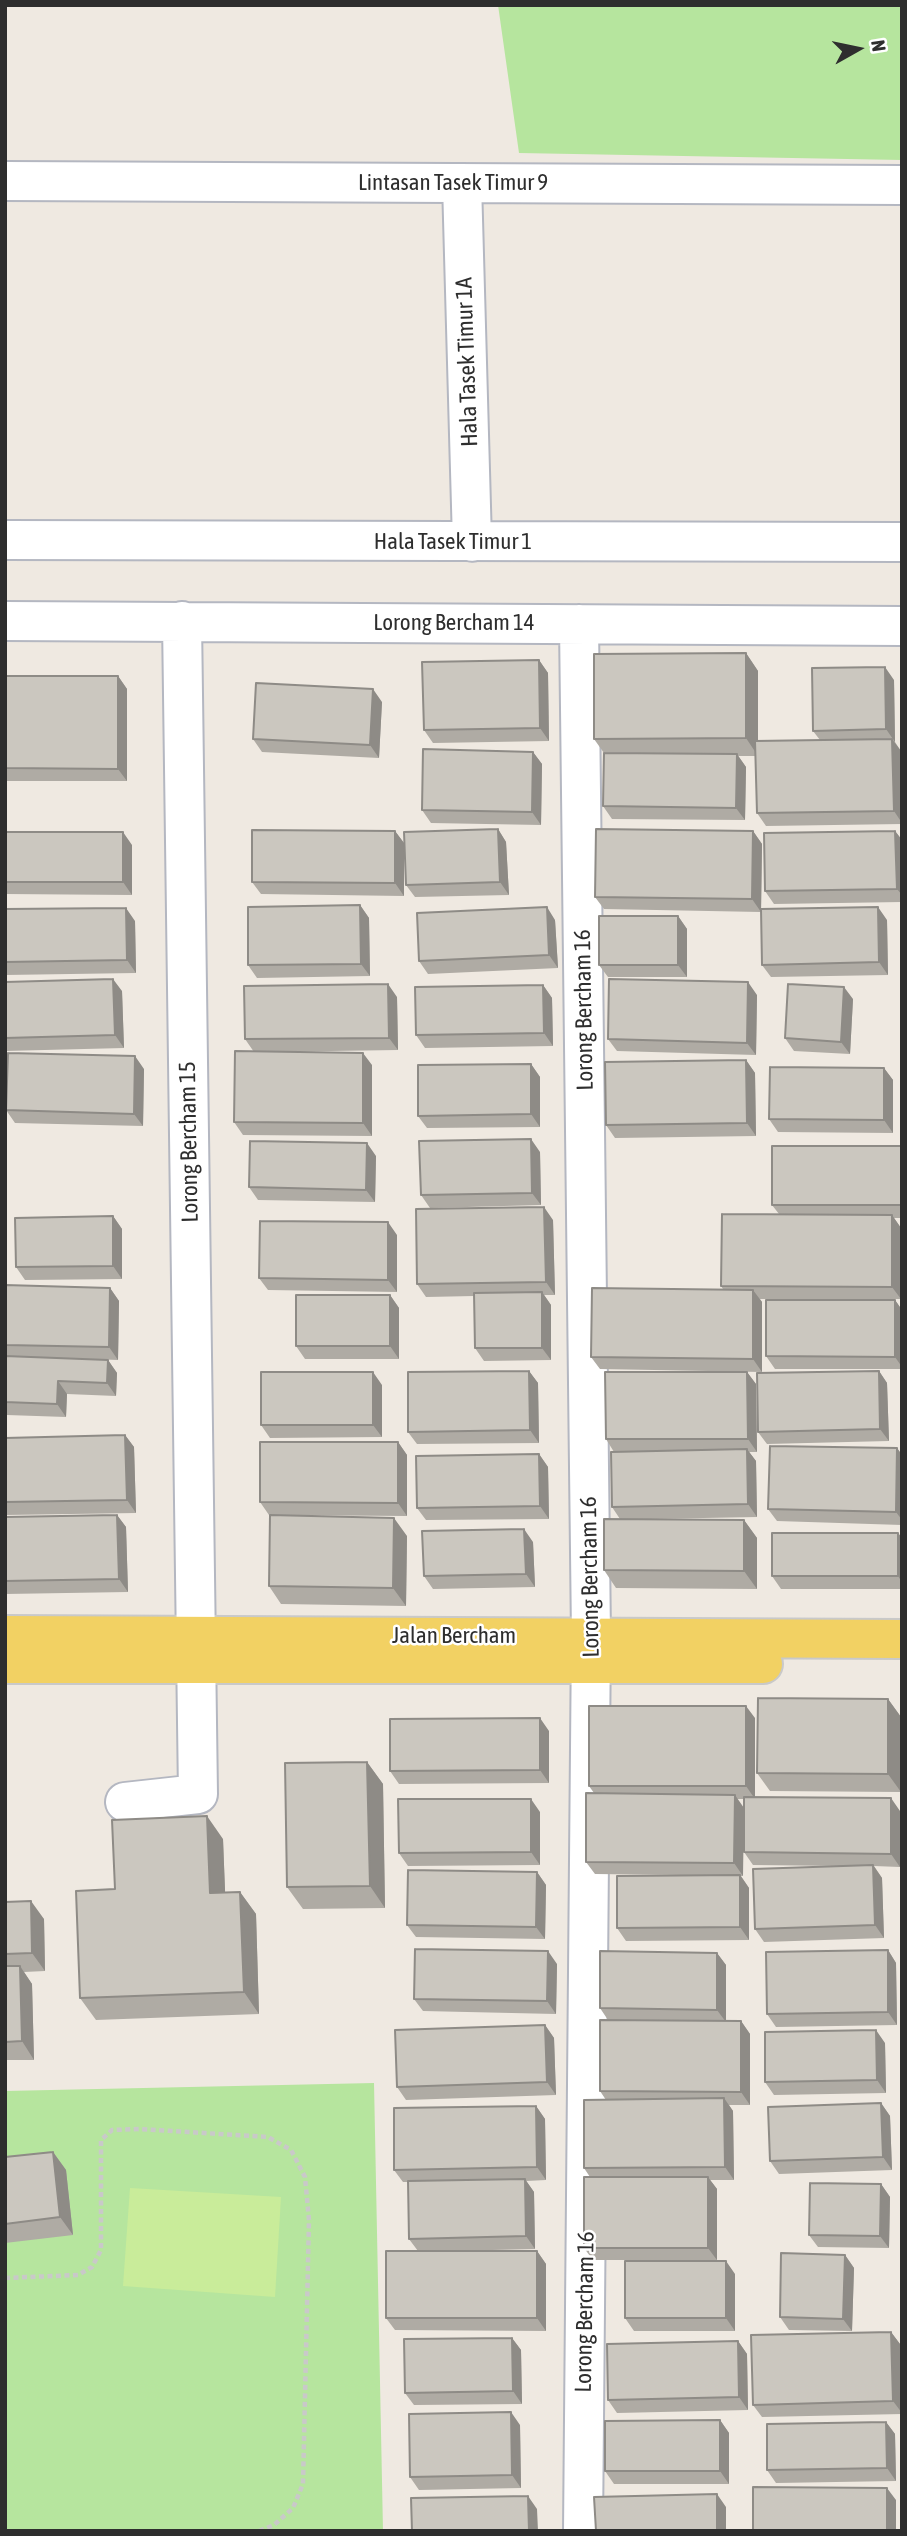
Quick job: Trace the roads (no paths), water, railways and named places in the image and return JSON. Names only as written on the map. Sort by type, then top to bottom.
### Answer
[{"type":"main road","name":"Jalan Bercham","points":[[5,1634],[195,1649],[591,1650],[902,1639]]},
{"type":"main road","name":"Jalan Bercham","points":[[5,1664],[195,1649]]},
{"type":"main road","name":"Jalan Bercham","points":[[591,1650],[902,1665]]},
{"type":"street","name":"Lintasan Tasek Timur 9","points":[[5,181],[902,185]]},
{"type":"street","name":"Hala Tasek Timur 1A","points":[[461,183],[472,542]]},
{"type":"street","name":"Hala Tasek Timur 1","points":[[5,540],[902,542]]},
{"type":"street","name":"Lorong Bercham 14","points":[[5,621],[902,626]]},
{"type":"street","name":"Lorong Bercham 15","points":[[125,1802],[198,1794],[182,621]]},
{"type":"street","name":"Lorong Bercham 16","points":[[579,624],[591,1650],[583,2531]]}]
